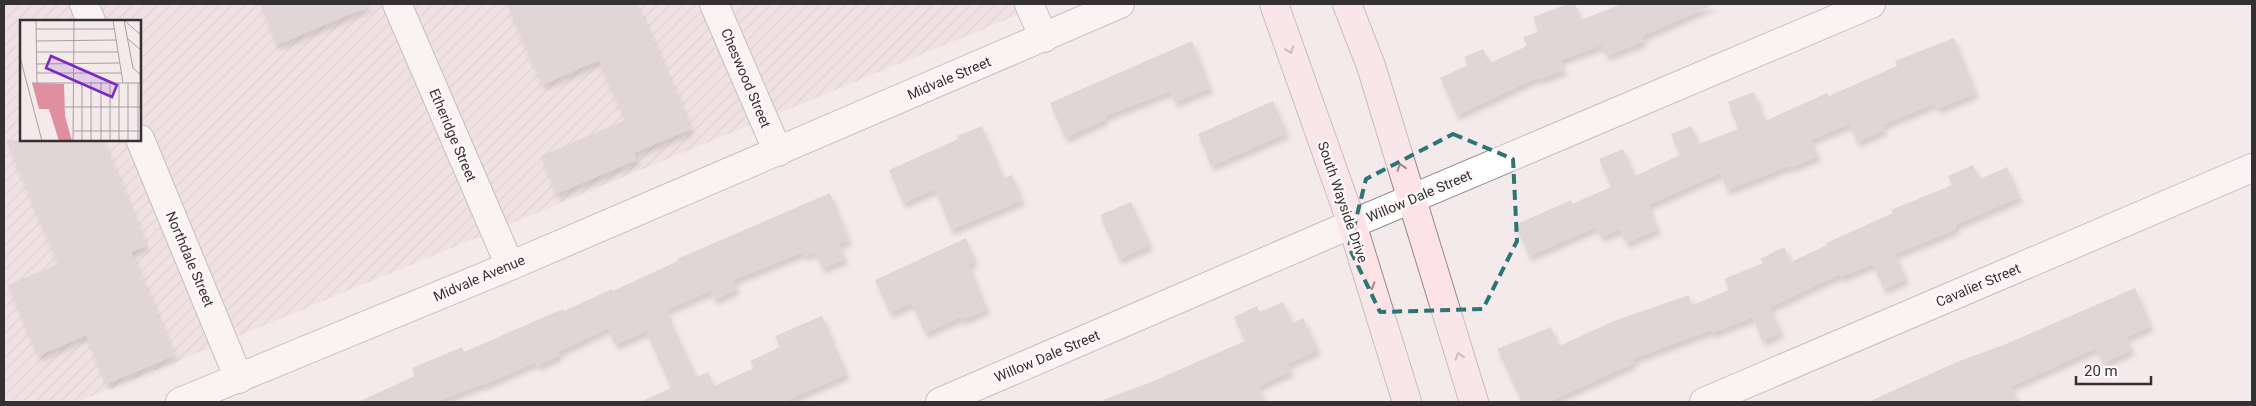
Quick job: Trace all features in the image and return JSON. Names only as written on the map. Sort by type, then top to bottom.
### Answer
[{"type":"main road","name":"South Wayside Drive","points":[[1274,4],[1352,224],[1407,402]]},
{"type":"main road","points":[[1347,4],[1371,66],[1410,200],[1474,402]]},
{"type":"street","points":[[84,4],[91,20]]},
{"type":"street","name":"Etheridge Street","points":[[397,4],[510,266]]},
{"type":"street","name":"Cheswood Street","points":[[714,4],[778,152]]},
{"type":"street","points":[[1029,4],[1044,38]]},
{"type":"street","name":"Midvale Street","points":[[778,152],[1120,4]]},
{"type":"street","name":"Willow Dale Street","points":[[940,402],[1352,224],[1872,4]]},
{"type":"street","name":"Northdale Street","points":[[140,141],[240,379]]},
{"type":"street","name":"Midvale Avenue","points":[[180,402],[240,379],[778,152]]},
{"type":"street","name":"Cavalier Street","points":[[1704,402],[2252,168]]},
{"type":"highlighted area","points":[[1453,134],[1513,159],[1517,241],[1483,309],[1380,312],[1349,247],[1366,179]]},
{"type":"shaded area","points":[[4,4],[1044,4],[78,402],[4,402]]},
{"type":"building","points":[[260,4],[374,4],[277,45]]},
{"type":"building","points":[[507,4],[637,4],[691,129],[634,153],[636,160],[556,194],[541,156],[625,120],[599,60],[542,85]]},
{"type":"building","points":[[1568,4],[1575,4],[1581,20],[1622,4],[1715,4],[1642,36],[1644,41],[1606,56],[1602,45],[1560,60],[1564,70],[1539,79],[1538,77],[1457,115],[1440,78],[1468,65],[1464,57],[1483,49],[1490,63],[1527,46],[1523,37],[1538,32],[1533,17]]},
{"type":"building","points":[[1954,38],[1976,93],[1937,109],[1935,103],[1882,125],[1884,130],[1857,142],[1849,124],[1811,140],[1818,156],[1727,190],[1720,173],[1648,205],[1658,229],[1626,243],[1620,229],[1601,237],[1596,227],[1529,256],[1515,225],[1571,200],[1572,204],[1611,187],[1599,159],[1623,149],[1635,176],[1680,155],[1671,134],[1691,126],[1699,144],[1738,129],[1728,102],[1754,92],[1765,121],[1827,93],[1829,96],[1897,66],[1895,61]]},
{"type":"building","points":[[1192,41],[1210,88],[1175,102],[1170,91],[1105,116],[1106,119],[1065,138],[1050,103]]},
{"type":"building","points":[[1273,101],[1287,133],[1211,166],[1198,134]]},
{"type":"building","points":[[982,126],[1003,178],[1012,175],[1022,200],[951,230],[935,189],[903,203],[889,170],[958,139],[957,136]]},
{"type":"building","points":[[6,140],[103,141],[146,246],[131,252],[174,356],[106,384],[86,335],[38,356],[8,285],[58,264]]},
{"type":"building","points":[[1973,165],[1980,179],[2007,167],[2020,197],[1955,225],[1956,229],[1895,254],[1906,279],[1884,289],[1873,264],[1841,277],[1840,274],[1770,307],[1781,333],[1762,341],[1753,317],[1712,333],[1711,330],[1632,359],[1634,363],[1548,402],[1522,402],[1497,349],[1551,327],[1559,346],[1614,321],[1689,295],[1692,305],[1729,290],[1724,279],[1763,263],[1760,259],[1784,247],[1791,262],[1827,245],[1826,243],[1893,213],[1891,210],[1952,185],[1948,176]]},
{"type":"building","points":[[830,193],[849,240],[839,244],[845,259],[822,268],[815,252],[805,256],[803,252],[733,280],[737,289],[714,300],[710,291],[666,310],[696,377],[708,372],[714,386],[754,368],[750,361],[780,347],[775,336],[822,316],[847,374],[783,402],[640,402],[671,388],[646,331],[615,345],[608,328],[558,352],[560,355],[537,366],[536,362],[483,385],[436,402],[358,402],[415,376],[412,368],[462,347],[464,352],[563,309],[564,311],[612,289],[613,291],[678,261],[677,259]]},
{"type":"building","points":[[1131,202],[1150,245],[1119,259],[1100,215]]},
{"type":"building","points":[[966,238],[975,261],[968,264],[987,309],[962,320],[960,317],[925,333],[912,303],[890,313],[875,280]]},
{"type":"building","points":[[2135,288],[2151,326],[2126,337],[2132,350],[2103,363],[2096,348],[2011,386],[2018,402],[1868,402],[1957,362],[2006,344]]},
{"type":"building","points":[[1283,302],[1292,323],[1303,318],[1318,350],[1287,364],[1291,371],[1258,386],[1265,402],[1104,402],[1103,400],[1149,383],[1245,341],[1234,317],[1257,306],[1260,312]]}]
